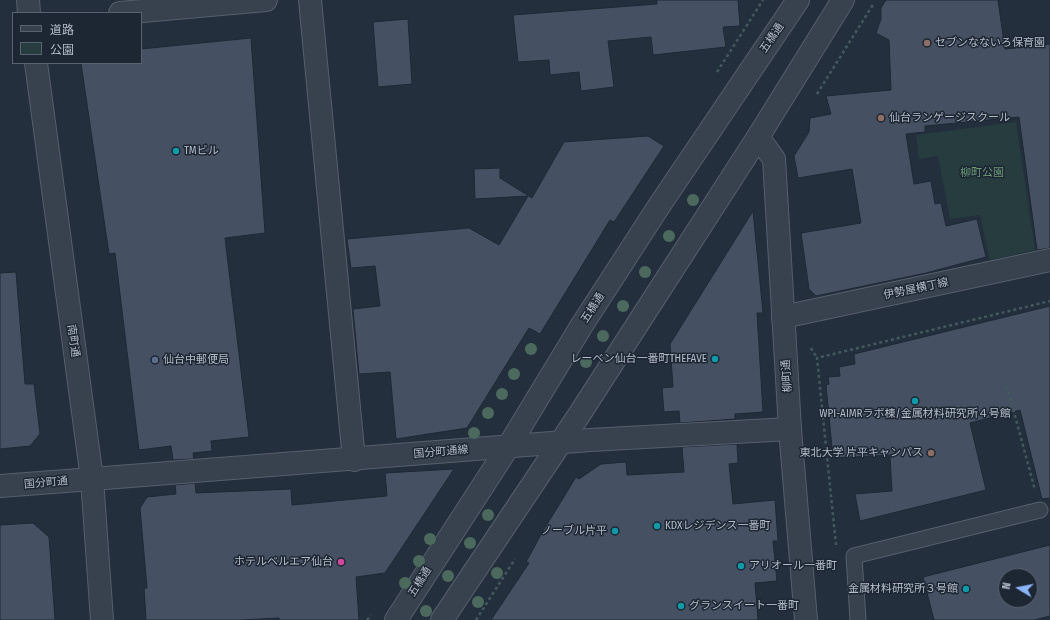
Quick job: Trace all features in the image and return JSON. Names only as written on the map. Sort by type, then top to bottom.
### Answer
[{"type":"street","points":[[28,0],[29,12]]},
{"type":"street","points":[[131,12],[266,0]]},
{"type":"street","points":[[310,0],[354,460]]},
{"type":"street","name":"五橋通","points":[[396,620],[508,447],[586,319],[659,206],[798,0]]},
{"type":"street","points":[[442,620],[516,511],[758,137],[843,0]]},
{"type":"street","name":"南町通","points":[[36,64],[92,479],[102,620]]},
{"type":"street","name":"柳町通","points":[[758,137],[774,159],[790,429],[806,620]]},
{"type":"street","name":"伊勢屋横丁線","points":[[783,317],[1050,260]]},
{"type":"street","name":"国分町通線","points":[[92,479],[560,443],[790,429]]},
{"type":"street","name":"国分町通","points":[[0,486],[92,479]]},
{"type":"lane","points":[[858,620],[854,556],[1040,510]]},
{"type":"path","points":[[815,96],[874,3]]},
{"type":"path","points":[[836,550],[817,358],[1050,301]]},
{"type":"path","points":[[1007,386],[1040,510]]},
{"type":"green space","name":"柳町公園","points":[[1016,122],[1035,250],[990,260],[980,215],[950,219],[938,156],[919,159],[916,135]]},
{"type":"building","points":[[657,0],[738,0],[740,26],[723,27],[726,47],[653,55],[651,37],[608,41],[614,87],[581,91],[579,72],[550,75],[549,60],[518,62],[513,15],[657,4]]},
{"type":"building","points":[[886,0],[998,0],[1005,49],[1050,44],[1050,248],[1037,250],[1019,117],[925,126],[925,132],[906,134],[914,184],[931,181],[935,204],[941,203],[946,226],[977,219],[986,257],[926,273],[816,296],[809,289],[801,233],[861,223],[852,169],[798,178],[794,156],[809,132],[810,118],[831,114],[826,96],[891,90],[889,40],[876,33],[881,19],[881,8]]},
{"type":"building","points":[[408,19],[412,84],[378,87],[373,22]]},
{"type":"building","points":[[251,38],[265,233],[225,238],[249,437],[211,441],[212,451],[193,453],[194,459],[173,460],[171,446],[139,450],[115,253],[109,254],[81,64],[142,64],[142,49]]},
{"type":"building","points":[[648,136],[664,146],[614,222],[610,220],[540,334],[529,328],[467,428],[396,439],[390,372],[359,374],[353,309],[380,306],[375,266],[351,268],[347,239],[469,228],[499,245],[528,196],[475,199],[474,169],[500,168],[500,178],[532,198],[564,142]]},
{"type":"building","points":[[753,211],[763,313],[757,313],[763,412],[735,414],[735,419],[680,423],[679,411],[664,412],[662,388],[673,387],[670,344]]},
{"type":"building","points":[[16,272],[25,384],[34,384],[40,434],[30,446],[0,449],[0,273]]},
{"type":"building","name":"WPI-AIMRラボ棟/金属材料研究所４号館","points":[[1050,306],[1050,498],[1042,499],[1020,410],[970,423],[986,490],[860,521],[855,494],[892,491],[890,455],[833,458],[826,385],[829,384],[828,377],[840,376],[839,367],[855,364],[854,354]]},
{"type":"building","points":[[737,444],[738,463],[729,464],[733,504],[775,500],[778,541],[773,541],[777,581],[755,583],[758,620],[491,620],[529,563],[526,562],[576,477],[579,479],[601,464],[626,462],[627,475],[684,472],[682,447]]},
{"type":"building","points":[[454,469],[385,573],[356,577],[359,620],[279,620],[279,618],[241,620],[146,620],[144,588],[147,588],[140,508],[147,497],[176,494],[175,485],[195,483],[196,493],[291,489],[292,505],[387,496],[385,473]]},
{"type":"building","points":[[33,523],[49,537],[55,620],[0,620],[0,525]]},
{"type":"building","name":"金属材料研究所３号館","points":[[1050,545],[1050,616],[1034,620],[934,620],[923,577]]},
{"type":"place","name":"セブンなないろ保育園","points":[[927,43]]},
{"type":"place","name":"仙台ランゲージスクール","points":[[881,118]]},
{"type":"place","name":"TMビル","points":[[176,151]]},
{"type":"place","name":"レーベン仙台一番町THEFAVE","points":[[715,359]]},
{"type":"place","name":"仙台中郵便局","points":[[155,360]]},
{"type":"place","name":"WPI-AIMRラボ棟/金属材料研究所４号館","points":[[915,401]]},
{"type":"place","name":"東北大学 片平キャンパス","points":[[931,453]]},
{"type":"place","name":"KDXレジデンス一番町","points":[[657,526]]},
{"type":"place","name":"ノーブル片平","points":[[615,531]]},
{"type":"place","name":"ホテルベルエア仙台","points":[[341,562]]},
{"type":"place","name":"アリオール一番町","points":[[741,566]]},
{"type":"place","name":"金属材料研究所３号館","points":[[966,589]]},
{"type":"place","name":"グランスイート一番町","points":[[681,606]]}]
